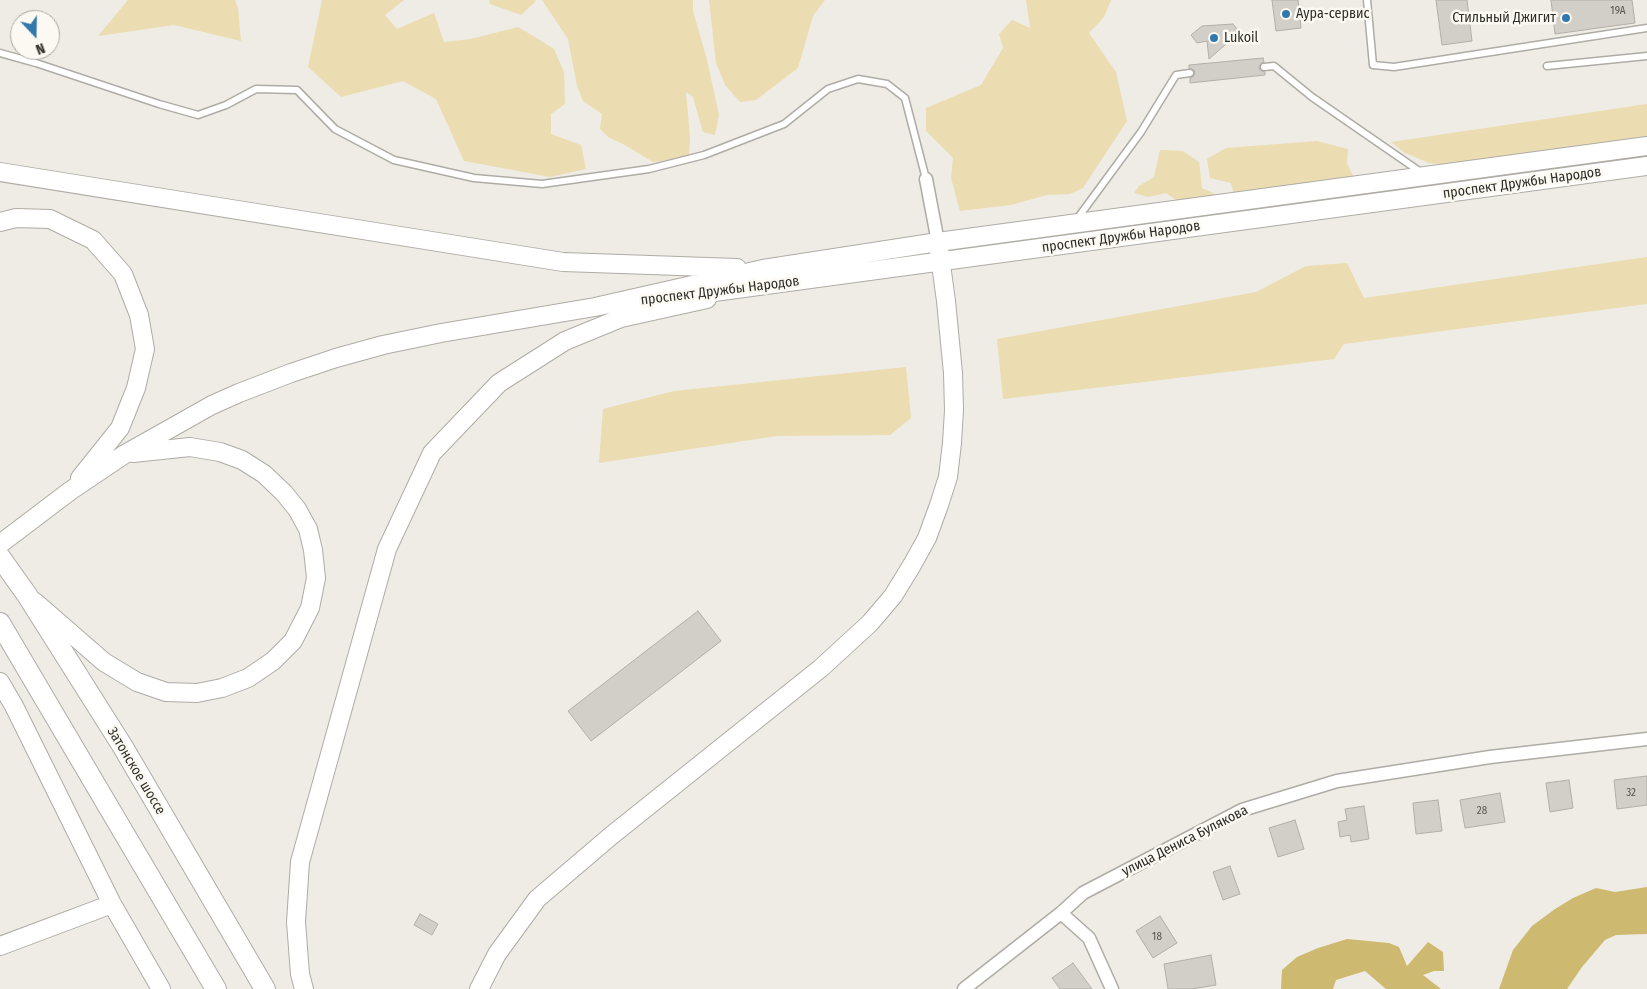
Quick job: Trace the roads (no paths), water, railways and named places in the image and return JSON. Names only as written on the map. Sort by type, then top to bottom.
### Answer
[{"type":"main road","name":"проспект Дружбы Народов","points":[[66,494],[125,454],[221,401],[291,373],[336,358],[441,333],[764,278],[938,242],[1647,146]]},
{"type":"main road","name":"проспект Дружбы Народов","points":[[764,278],[941,262],[1647,166]]},
{"type":"main road","points":[[0,172],[563,262],[764,278]]},
{"type":"main road","points":[[0,222],[16,218],[50,219],[93,240],[123,274],[139,315],[145,349],[136,388],[120,428],[66,494],[0,544]]},
{"type":"main road","points":[[479,989],[497,954],[537,899],[612,835],[821,668],[870,622],[893,596],[927,538],[948,476],[952,443],[953,391],[950,330],[938,242]]},
{"type":"main road","points":[[304,989],[300,974],[296,922],[300,862],[387,549],[432,453],[499,382],[565,342],[621,318],[764,278]]},
{"type":"main road","points":[[28,595],[104,662],[138,682],[166,692],[198,693],[222,688],[248,678],[273,661],[292,641],[310,608],[316,578],[313,550],[308,529],[297,509],[284,493],[264,474],[242,460],[220,452],[190,447],[125,454]]},
{"type":"main road","name":"Затонское шоссе","points":[[0,557],[28,595],[123,747],[265,989]]},
{"type":"main road","points":[[0,623],[216,989]]},
{"type":"main road","points":[[0,682],[18,714],[112,904],[162,989]]},
{"type":"main road","points":[[0,946],[112,904]]},
{"type":"street","points":[[926,179],[938,242]]},
{"type":"street","name":"улица Дениса Булякова","points":[[964,989],[1061,913],[1083,893],[1242,810],[1328,784],[1490,757],[1647,739]]},
{"type":"street","points":[[1061,913],[1089,938],[1112,989]]},
{"type":"lane","points":[[1367,0],[1373,65],[1394,67],[1647,28]]},
{"type":"lane","points":[[0,53],[198,115],[226,105],[256,89],[297,90],[335,129],[394,160],[474,178],[542,184],[649,169],[704,155],[784,124],[828,90],[858,78],[887,84],[905,98],[926,179]]},
{"type":"lane","points":[[1547,66],[1647,56]]},
{"type":"lane","points":[[1264,67],[1274,66],[1312,97],[1428,177]]},
{"type":"lane","points":[[1073,224],[1141,132],[1176,75],[1190,74]]},
{"type":"place","name":"Аура-сервис","points":[[1286,14]]},
{"type":"place","name":"Стильный Джигит","points":[[1566,18]]},
{"type":"place","name":"Lukoil","points":[[1214,38]]}]
